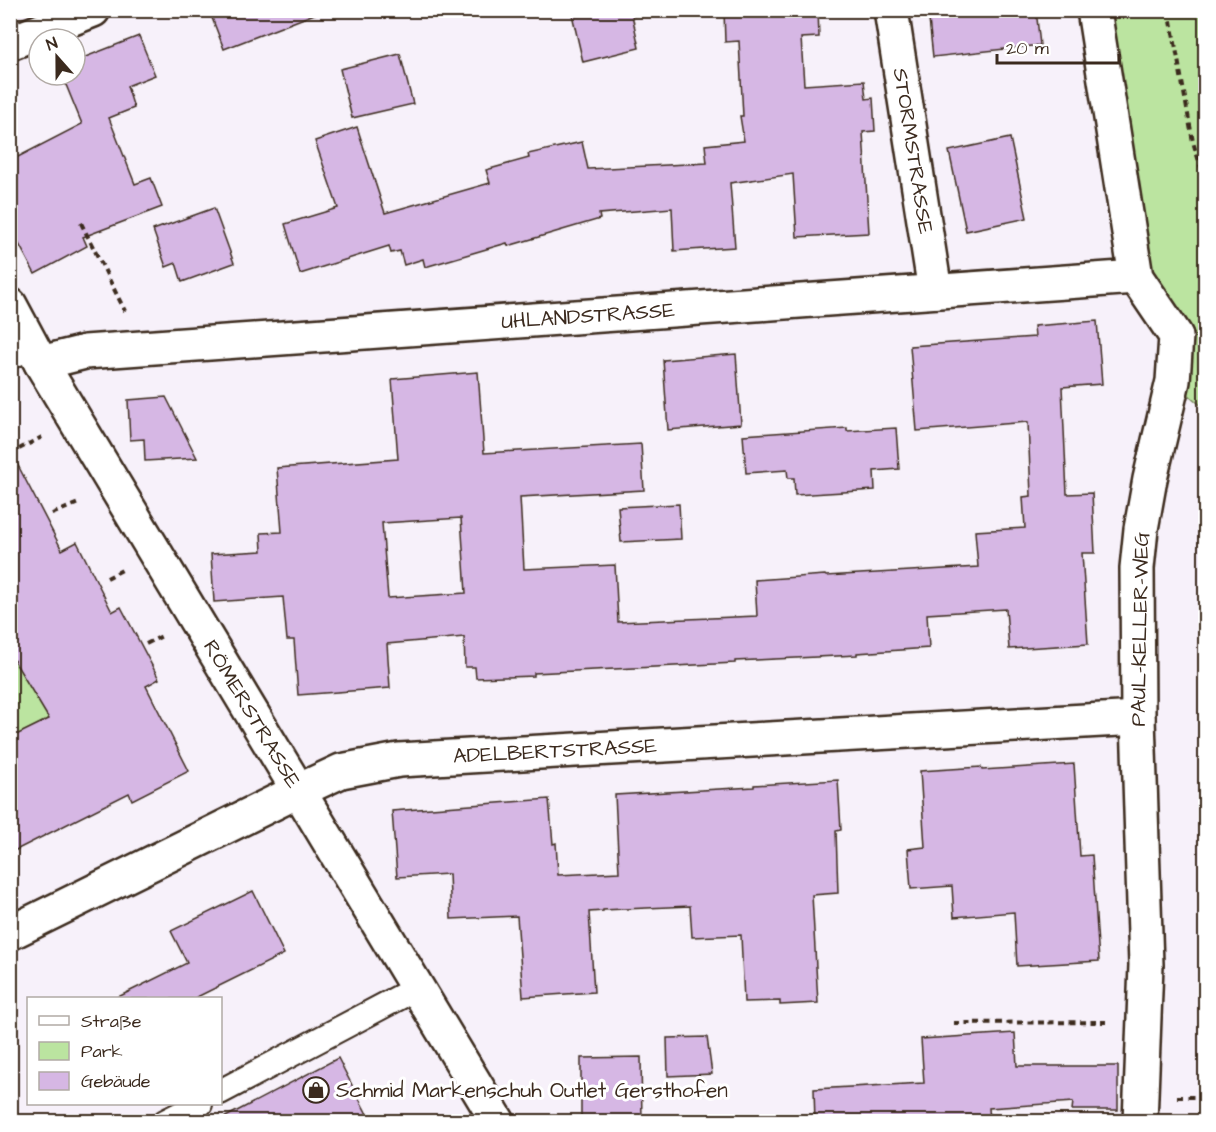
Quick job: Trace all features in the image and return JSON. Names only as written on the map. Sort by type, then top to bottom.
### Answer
[{"type":"street","points":[[10,43],[93,10]]},
{"type":"street","name":"STORMSTRASSE","points":[[891,10],[935,291]]},
{"type":"street","name":"PAUL-KELLER-WEG","points":[[1094,10],[1136,277],[1176,336],[1173,381],[1150,478],[1137,568],[1138,718],[1146,965],[1140,1122]]},
{"type":"street","name":"UHLANDSTRASSE","points":[[28,355],[1136,277]]},
{"type":"street","name":"RÖMERSTRASSE","points":[[10,305],[28,355],[298,790],[498,1122]]},
{"type":"street","name":"ADELBERTSTRASSE","points":[[10,933],[298,790],[341,771],[399,760],[1138,718]]},
{"type":"lane","points":[[222,1091],[417,988]]},
{"type":"lane","points":[[165,1122],[198,1105]]},
{"type":"path","points":[[1170,10],[1193,142],[1206,184]]},
{"type":"path","points":[[81,223],[143,348]]},
{"type":"path","points":[[954,1023],[1144,1022]]},
{"type":"green space","points":[[1094,11],[1205,11],[1205,409],[1173,381],[1176,336],[1136,277]]},
{"type":"green space","points":[[10,653],[62,712],[11,738],[10,738]]},
{"type":"building","points":[[209,10],[316,10],[317,13],[224,49]]},
{"type":"building","points":[[571,10],[631,10],[639,48],[583,62]]},
{"type":"building","points":[[724,10],[818,10],[819,37],[801,38],[804,85],[864,81],[866,99],[873,98],[875,131],[863,132],[869,233],[797,237],[793,174],[730,183],[735,247],[674,251],[672,208],[599,214],[600,219],[425,267],[423,259],[404,265],[400,251],[391,253],[389,246],[300,274],[285,224],[338,208],[315,141],[357,127],[385,213],[490,183],[486,170],[529,158],[528,154],[582,142],[588,169],[707,163],[705,145],[744,141],[740,116],[743,116],[739,41],[725,42]]},
{"type":"building","points":[[928,10],[1036,10],[1040,45],[933,57]]},
{"type":"building","points":[[139,36],[155,75],[127,86],[134,108],[109,118],[135,184],[151,178],[162,207],[83,237],[87,246],[35,274],[10,227],[10,161],[82,124],[67,87],[87,87],[87,56]]},
{"type":"building","points":[[400,54],[413,104],[352,118],[340,69]]},
{"type":"building","points":[[1010,138],[1027,218],[966,231],[949,151]]},
{"type":"building","points":[[214,208],[234,263],[182,282],[176,263],[166,267],[153,230]]},
{"type":"building","points":[[1097,321],[1102,384],[1062,387],[1067,494],[1092,493],[1095,553],[1082,553],[1088,644],[1009,649],[1006,609],[927,614],[929,648],[857,653],[857,655],[476,678],[475,667],[465,667],[464,637],[387,644],[390,688],[298,695],[294,640],[287,640],[283,597],[214,602],[211,554],[262,551],[261,533],[282,532],[277,468],[398,459],[392,379],[478,372],[484,453],[641,444],[644,490],[520,497],[524,569],[615,565],[618,622],[757,616],[755,580],[978,567],[975,531],[1025,528],[1023,497],[1031,496],[1028,422],[917,431],[910,346],[1035,337],[1034,326]],"holes":[[[461,518],[466,593],[388,598],[382,523]]]},
{"type":"building","points":[[736,354],[741,424],[668,430],[663,360]]},
{"type":"building","points":[[166,397],[197,458],[145,461],[144,439],[130,440],[128,400]]},
{"type":"building","points":[[847,428],[847,431],[896,428],[899,469],[874,471],[875,490],[795,495],[794,478],[788,478],[787,470],[746,473],[743,435]]},
{"type":"building","points":[[10,450],[62,550],[77,542],[112,612],[121,607],[159,679],[146,686],[189,771],[132,800],[129,793],[10,853],[10,738],[49,719],[10,654]]},
{"type":"building","points":[[679,504],[681,539],[621,542],[618,507]]},
{"type":"building","points":[[1074,764],[1080,856],[1092,855],[1099,961],[1017,966],[1014,912],[954,917],[952,886],[911,889],[908,849],[925,847],[920,771],[981,767],[982,770]]},
{"type":"building","points":[[838,780],[841,830],[836,831],[838,893],[812,895],[818,1003],[780,1005],[780,1001],[744,1002],[741,935],[692,937],[690,906],[589,912],[594,992],[523,997],[517,916],[451,919],[449,874],[397,877],[392,811],[549,799],[558,875],[619,872],[615,795]]},
{"type":"building","points":[[253,891],[284,954],[197,997],[118,997],[187,963],[171,931]]},
{"type":"building","points":[[1015,1033],[1017,1066],[1118,1066],[1118,1110],[1072,1110],[1073,1102],[989,1108],[990,1122],[815,1122],[814,1089],[924,1083],[921,1039]]},
{"type":"building","points":[[707,1037],[712,1074],[668,1076],[667,1038]]},
{"type":"building","points":[[641,1057],[642,1122],[611,1122],[611,1117],[581,1118],[581,1058]]},
{"type":"building","name":"Schmid Markenschuh Outlet Gersthofen","points":[[338,1058],[371,1122],[216,1122]]},
{"type":"place","name":"Schmid Markenschuh Outlet Gersthofen","points":[[316,1090]]}]
